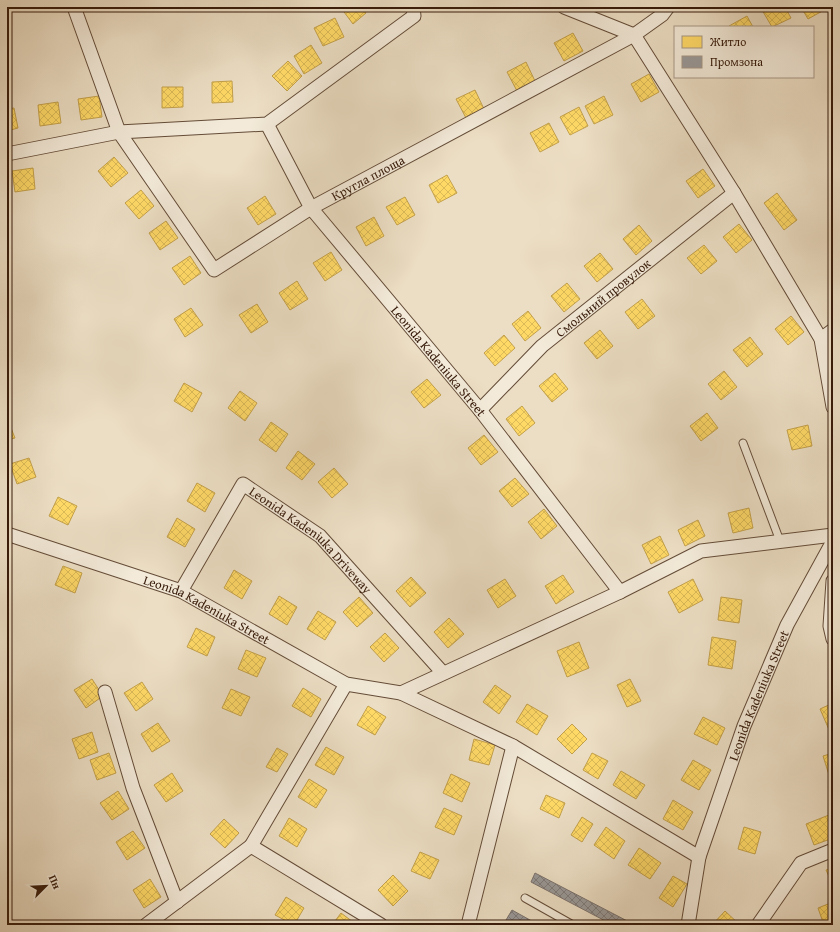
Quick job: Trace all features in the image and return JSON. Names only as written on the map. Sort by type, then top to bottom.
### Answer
[{"type":"street","points":[[74,7],[119,132]]},
{"type":"street","points":[[7,154],[119,132],[267,124],[414,16],[413,7]]},
{"type":"street","points":[[564,7],[634,35],[734,193],[822,339],[833,407]]},
{"type":"street","name":"Кругла площа","points":[[119,132],[214,270],[311,208],[634,35],[664,10]]},
{"type":"street","name":"Leonida Kadeniuka Street","points":[[267,124],[311,208],[480,410],[620,592]]},
{"type":"street","name":"Смольний провулок","points":[[480,410],[542,346],[734,193]]},
{"type":"street","points":[[822,339],[833,330]]},
{"type":"street","name":"Leonida Kadeniuka Driveway","points":[[181,591],[243,484],[320,536],[443,673]]},
{"type":"street","name":"Leonida Kadeniuka Street","points":[[7,534],[181,591],[346,684],[401,693],[514,746],[700,857]]},
{"type":"street","points":[[401,693],[620,592],[701,551],[780,540],[833,535]]},
{"type":"street","name":"Leonida Kadeniuka Street","points":[[688,925],[700,857],[744,726],[787,625],[833,541]]},
{"type":"street","points":[[833,581],[830,626],[833,639]]},
{"type":"street","points":[[146,925],[251,846],[346,684]]},
{"type":"street","points":[[105,692],[133,788],[177,902]]},
{"type":"street","points":[[468,925],[514,746]]},
{"type":"street","points":[[251,846],[381,925]]},
{"type":"street","points":[[758,925],[801,863],[833,850]]},
{"type":"lane","points":[[743,444],[780,540]]},
{"type":"lane","points":[[525,898],[573,925]]},
{"type":"building: Житло","points":[[362,7],[366,13],[353,24],[341,8]]},
{"type":"building: Житло","points":[[767,7],[785,7],[791,18],[771,26],[762,10]]},
{"type":"building: Житло","points":[[801,7],[825,7],[826,9],[808,19]]},
{"type":"building: Житло","points":[[747,16],[752,26],[729,26]]},
{"type":"building: Житло","points":[[335,18],[344,37],[323,46],[314,28]]},
{"type":"building: Житло","points":[[573,33],[583,51],[564,61],[554,43]]},
{"type":"building: Житло","points":[[311,45],[322,63],[304,74],[294,56]]},
{"type":"building: Житло","points":[[288,61],[302,76],[287,91],[272,76]]},
{"type":"building: Житло","points":[[526,62],[535,81],[517,91],[507,72]]},
{"type":"building: Житло","points":[[649,74],[659,92],[641,102],[631,84]]},
{"type":"building: Житло","points":[[232,81],[233,102],[212,103],[212,82]]},
{"type":"building: Житло","points":[[162,87],[183,87],[183,107],[162,108]]},
{"type":"building: Житло","points":[[475,90],[484,109],[466,118],[456,99]]},
{"type":"building: Житло","points":[[99,96],[102,117],[81,120],[78,99]]},
{"type":"building: Житло","points":[[604,96],[613,115],[594,124],[585,106]]},
{"type":"building: Житло","points":[[58,102],[61,123],[40,126],[38,105]]},
{"type":"building: Житло","points":[[579,107],[588,126],[570,135],[560,117]]},
{"type":"building: Житло","points":[[14,108],[18,128],[7,131],[7,109]]},
{"type":"building: Житло","points":[[549,123],[559,142],[540,152],[530,133]]},
{"type":"building: Житло","points":[[114,157],[128,173],[111,187],[98,171]]},
{"type":"building: Житло","points":[[33,168],[35,189],[15,192],[12,171]]},
{"type":"building: Житло","points":[[703,169],[715,186],[698,198],[686,181]]},
{"type":"building: Житло","points":[[447,175],[457,193],[438,203],[429,185]]},
{"type":"building: Житло","points":[[141,190],[154,206],[139,219],[125,203]]},
{"type":"building: Житло","points":[[777,193],[797,220],[784,230],[764,203]]},
{"type":"building: Житло","points":[[265,196],[276,214],[258,225],[247,208]]},
{"type":"building: Житло","points":[[405,197],[415,215],[397,225],[386,207]]},
{"type":"building: Житло","points":[[374,217],[384,236],[366,246],[356,227]]},
{"type":"building: Житло","points":[[166,221],[178,238],[160,250],[149,233]]},
{"type":"building: Житло","points":[[739,224],[752,240],[736,253],[723,237]]},
{"type":"building: Житло","points":[[639,225],[652,241],[636,255],[623,239]]},
{"type":"building: Житло","points":[[704,245],[717,261],[701,274],[687,258]]},
{"type":"building: Житло","points":[[331,252],[342,270],[325,281],[313,263]]},
{"type":"building: Житло","points":[[600,253],[613,269],[597,282],[584,266]]},
{"type":"building: Житло","points":[[190,256],[201,273],[184,285],[172,268]]},
{"type":"building: Житло","points":[[297,281],[308,299],[290,310],[279,293]]},
{"type":"building: Житло","points":[[567,283],[580,299],[564,312],[551,296]]},
{"type":"building: Житло","points":[[642,299],[655,316],[638,329],[625,312]]},
{"type":"building: Житло","points":[[257,304],[268,322],[251,333],[239,315]]},
{"type":"building: Житло","points":[[191,308],[203,325],[185,337],[174,319]]},
{"type":"building: Житло","points":[[528,311],[541,328],[525,341],[512,324]]},
{"type":"building: Житло","points":[[791,316],[804,332],[788,345],[775,329]]},
{"type":"building: Житло","points":[[600,330],[613,346],[597,359],[584,343]]},
{"type":"building: Житло","points":[[504,335],[515,348],[495,366],[484,353]]},
{"type":"building: Житло","points":[[750,337],[763,354],[747,367],[733,350]]},
{"type":"building: Житло","points":[[724,371],[737,387],[721,400],[708,384]]},
{"type":"building: Житло","points":[[555,373],[568,389],[552,402],[539,386]]},
{"type":"building: Житло","points":[[427,379],[441,395],[424,408],[411,392]]},
{"type":"building: Житло","points":[[184,383],[202,393],[192,412],[174,401]]},
{"type":"building: Житло","points":[[240,391],[257,403],[245,421],[228,408]]},
{"type":"building: Житло","points":[[522,406],[535,423],[519,436],[506,419]]},
{"type":"building: Житло","points":[[707,413],[718,428],[701,441],[690,426]]},
{"type":"building: Житло","points":[[7,418],[15,438],[7,440]]},
{"type":"building: Житло","points":[[271,422],[288,434],[276,452],[259,440]]},
{"type":"building: Житло","points":[[808,425],[812,446],[792,450],[787,430]]},
{"type":"building: Житло","points":[[484,435],[498,452],[481,465],[468,448]]},
{"type":"building: Житло","points":[[298,451],[315,464],[302,480],[286,468]]},
{"type":"building: Житло","points":[[29,458],[36,477],[17,484],[10,464]]},
{"type":"building: Житло","points":[[334,468],[348,484],[332,498],[318,482]]},
{"type":"building: Житло","points":[[515,478],[529,494],[512,507],[499,491]]},
{"type":"building: Житло","points":[[197,483],[215,493],[205,512],[187,501]]},
{"type":"building: Житло","points":[[58,497],[77,506],[68,525],[49,516]]},
{"type":"building: Житло","points":[[749,508],[753,528],[733,533],[728,513]]},
{"type":"building: Житло","points":[[544,509],[557,526],[541,539],[528,522]]},
{"type":"building: Житло","points":[[177,518],[195,529],[185,547],[167,537]]},
{"type":"building: Житло","points":[[698,520],[705,536],[685,546],[678,530]]},
{"type":"building: Житло","points":[[660,536],[669,555],[651,564],[642,545]]},
{"type":"building: Житло","points":[[63,566],[82,573],[75,593],[55,585]]},
{"type":"building: Житло","points":[[234,570],[252,581],[242,599],[224,588]]},
{"type":"building: Житло","points":[[563,575],[574,592],[556,604],[545,586]]},
{"type":"building: Житло","points":[[411,577],[426,593],[410,607],[396,591]]},
{"type":"building: Житло","points":[[505,579],[516,596],[498,608],[487,590]]},
{"type":"building: Житло","points":[[693,579],[703,600],[679,613],[668,592]]},
{"type":"building: Житло","points":[[279,596],[297,607],[287,625],[269,614]]},
{"type":"building: Житло","points":[[359,597],[373,613],[357,627],[343,612]]},
{"type":"building: Житло","points":[[721,597],[742,600],[739,623],[718,620]]},
{"type":"building: Житло","points":[[318,611],[336,622],[325,640],[307,629]]},
{"type":"building: Житло","points":[[449,618],[464,634],[448,648],[434,632]]},
{"type":"building: Житло","points":[[196,628],[215,637],[207,656],[187,647]]},
{"type":"building: Житло","points":[[385,633],[399,648],[384,662],[370,647]]},
{"type":"building: Житло","points":[[712,637],[736,641],[732,669],[708,665]]},
{"type":"building: Житло","points":[[579,642],[589,668],[567,677],[557,651]]},
{"type":"building: Житло","points":[[246,650],[266,658],[257,677],[238,669]]},
{"type":"building: Житло","points":[[92,679],[103,696],[86,708],[74,690]]},
{"type":"building: Житло","points":[[630,679],[641,701],[627,707],[617,685]]},
{"type":"building: Житло","points":[[142,682],[153,699],[136,711],[124,693]]},
{"type":"building: Житло","points":[[495,685],[511,696],[499,714],[483,702]]},
{"type":"building: Житло","points":[[303,688],[321,699],[311,717],[292,706]]},
{"type":"building: Житло","points":[[231,689],[250,697],[241,716],[222,708]]},
{"type":"building: Житло","points":[[833,703],[833,731],[830,732],[820,709]]},
{"type":"building: Житло","points":[[527,704],[548,716],[537,735],[516,722]]},
{"type":"building: Житло","points":[[368,706],[386,717],[375,735],[357,725]]},
{"type":"building: Житло","points":[[703,717],[725,728],[717,745],[694,734]]},
{"type":"building: Житло","points":[[158,723],[170,741],[152,752],[141,734]]},
{"type":"building: Житло","points":[[572,724],[587,739],[572,754],[557,739]]},
{"type":"building: Житло","points":[[92,732],[98,752],[79,759],[72,739]]},
{"type":"building: Житло","points":[[474,739],[495,745],[489,765],[469,760]]},
{"type":"building: Житло","points":[[326,747],[344,757],[334,775],[315,765]]},
{"type":"building: Житло","points":[[277,748],[288,754],[277,772],[266,767]]},
{"type":"building: Житло","points":[[109,753],[116,773],[97,780],[90,760]]},
{"type":"building: Житло","points":[[592,753],[608,761],[598,779],[583,770]]},
{"type":"building: Житло","points":[[833,753],[833,773],[829,775],[823,756]]},
{"type":"building: Житло","points":[[693,760],[711,770],[699,790],[681,780]]},
{"type":"building: Житло","points":[[621,771],[645,785],[636,799],[613,785]]},
{"type":"building: Житло","points":[[172,773],[183,791],[166,802],[154,785]]},
{"type":"building: Житло","points":[[451,774],[470,783],[462,802],[443,793]]},
{"type":"building: Житло","points":[[309,779],[327,790],[316,808],[298,797]]},
{"type":"building: Житло","points":[[118,791],[129,809],[112,820],[100,803]]},
{"type":"building: Житло","points":[[546,795],[565,803],[559,818],[540,809]]},
{"type":"building: Житло","points":[[673,800],[693,812],[683,830],[663,819]]},
{"type":"building: Житло","points":[[444,808],[462,816],[454,835],[435,827]]},
{"type":"building: Житло","points":[[829,815],[833,827],[833,838],[814,845],[806,824]]},
{"type":"building: Житло","points":[[582,817],[593,824],[582,842],[571,835]]},
{"type":"building: Житло","points":[[289,818],[307,829],[297,847],[279,836]]},
{"type":"building: Житло","points":[[224,819],[239,833],[225,848],[210,834]]},
{"type":"building: Житло","points":[[606,827],[625,841],[614,859],[594,845]]},
{"type":"building: Житло","points":[[744,827],[761,832],[755,854],[738,849]]},
{"type":"building: Житло","points":[[133,831],[145,848],[127,860],[116,842]]},
{"type":"building: Житло","points":[[639,848],[661,863],[650,879],[628,865]]},
{"type":"building: Житло","points":[[420,852],[439,860],[430,879],[411,871]]},
{"type":"building: Житло","points":[[833,868],[833,883],[832,883],[826,870]]},
{"type":"building: Житло","points":[[393,875],[408,891],[393,906],[378,890]]},
{"type":"building: Житло","points":[[673,876],[687,884],[673,907],[659,898]]},
{"type":"building: Житло","points":[[150,879],[161,897],[144,908],[133,890]]},
{"type":"building: Житло","points":[[286,897],[304,908],[294,925],[275,915]]},
{"type":"building: Житло","points":[[833,902],[833,924],[824,925],[818,908]]},
{"type":"building: Житло","points":[[725,911],[740,925],[712,925]]},
{"type":"building: Житло","points":[[341,913],[357,925],[332,925]]},
{"type":"building: Житло","points":[[77,921],[77,925],[58,925]]},
{"type":"building: Промзона","points":[[535,873],[635,925],[613,925],[531,882]]},
{"type":"building: Промзона","points":[[512,910],[539,925],[503,925]]}]
